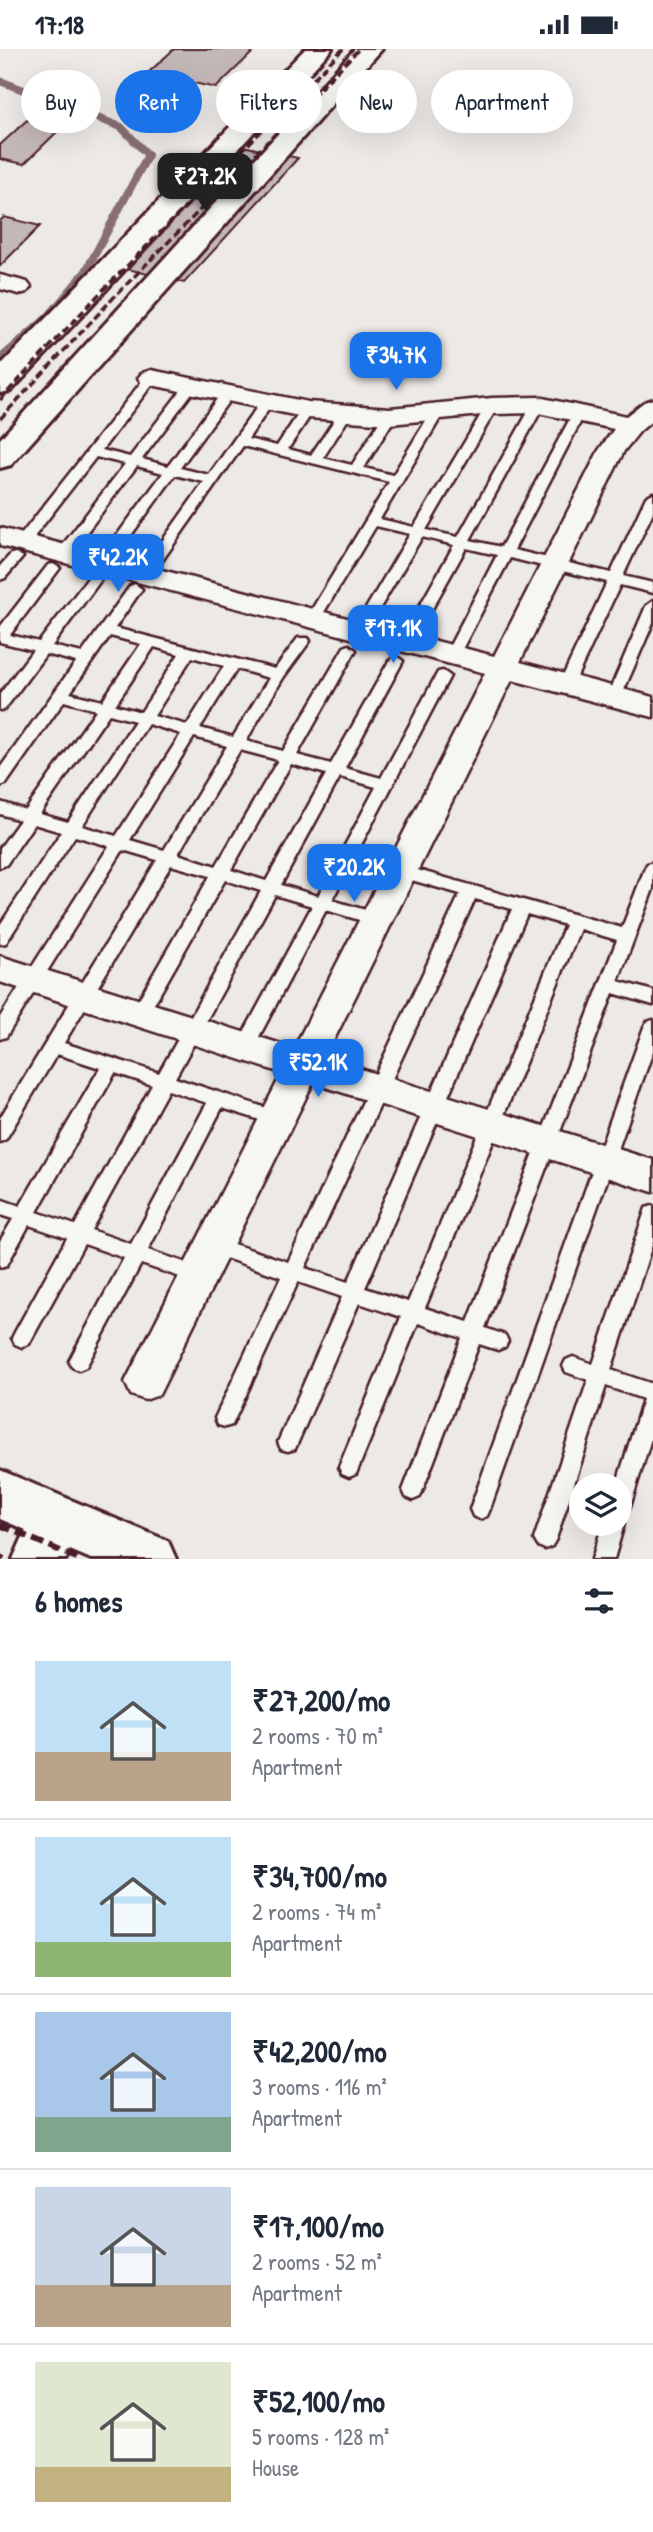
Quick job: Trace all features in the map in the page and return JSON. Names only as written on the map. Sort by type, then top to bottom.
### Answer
[{"type":"main road","points":[[299,70],[319,49]]},
{"type":"main road","points":[[322,100],[369,49]]},
{"type":"main road","points":[[0,384],[238,133]]},
{"type":"main road","points":[[0,458],[292,133]]},
{"type":"main road","points":[[0,1494],[48,1539],[150,1559]]},
{"type":"street","points":[[151,378],[308,410],[390,416],[492,406],[538,405],[631,425]]},
{"type":"street","points":[[145,1382],[612,450],[631,425],[653,407]]},
{"type":"street","points":[[12,546],[308,630],[447,666],[503,668],[653,707]]},
{"type":"street","points":[[0,968],[653,1176]]},
{"type":"lane","points":[[0,575],[12,546],[93,452],[151,378]]},
{"type":"lane","points":[[85,659],[0,637],[190,387]]},
{"type":"lane","points":[[0,705],[227,395]]},
{"type":"lane","points":[[0,780],[6,763],[60,695],[267,403]]},
{"type":"lane","points":[[22,1338],[538,405]]},
{"type":"lane","points":[[140,1013],[492,406]]},
{"type":"lane","points":[[279,451],[308,410]]},
{"type":"lane","points":[[0,1134],[438,412]]},
{"type":"lane","points":[[315,459],[346,413]]},
{"type":"lane","points":[[245,1047],[579,413]]},
{"type":"lane","points":[[356,469],[390,416]]},
{"type":"lane","points":[[240,441],[397,479]]},
{"type":"lane","points":[[93,452],[212,480]]},
{"type":"lane","points":[[566,685],[653,497]]},
{"type":"lane","points":[[372,521],[653,589]]},
{"type":"lane","points":[[614,697],[653,606]]},
{"type":"lane","points":[[106,630],[278,675]]},
{"type":"lane","points":[[0,861],[150,642]]},
{"type":"lane","points":[[0,938],[188,652]]},
{"type":"lane","points":[[0,1032],[233,664]]},
{"type":"lane","points":[[60,695],[384,784]]},
{"type":"lane","points":[[0,808],[376,919]]},
{"type":"lane","points":[[413,1490],[653,868]]},
{"type":"lane","points":[[400,871],[627,936]]},
{"type":"lane","points":[[225,1418],[470,891]]},
{"type":"lane","points":[[288,1442],[522,906]]},
{"type":"lane","points":[[349,1467],[575,921]]},
{"type":"lane","points":[[608,985],[653,998]]},
{"type":"lane","points":[[480,1510],[653,1027]]},
{"type":"lane","points":[[53,1046],[276,1118]]},
{"type":"lane","points":[[0,1259],[111,1065]]},
{"type":"lane","points":[[79,1361],[218,1099]]},
{"type":"lane","points":[[0,1207],[198,1275]]},
{"type":"lane","points":[[545,1539],[653,1214]]},
{"type":"lane","points":[[212,1245],[498,1341]]},
{"type":"lane","points":[[573,1366],[653,1393]]},
{"type":"lane","points":[[630,1473],[653,1399]]},
{"type":"lane","points":[[603,1559],[610,1536]]},
{"type":"building","points":[[174,49],[256,49],[234,70],[216,70],[216,88],[202,85],[202,70],[151,70]]},
{"type":"building","points":[[21,126],[21,133],[56,133],[24,164],[0,159],[0,145]]},
{"type":"building","points":[[229,143],[298,158],[184,283],[111,265]]},
{"type":"building","points":[[4,217],[40,226],[0,266],[0,221]]},
{"type":"waterway","points":[[0,81],[121,127],[148,155],[86,271],[48,317],[0,359]]},
{"type":"railway","points":[[0,400],[102,291],[343,49]]},
{"type":"railway","points":[[0,419],[118,293],[359,49]]},
{"type":"railway","points":[[0,1525],[79,1559]]},
{"type":"railway","points":[[0,1557],[4,1559]]}]
